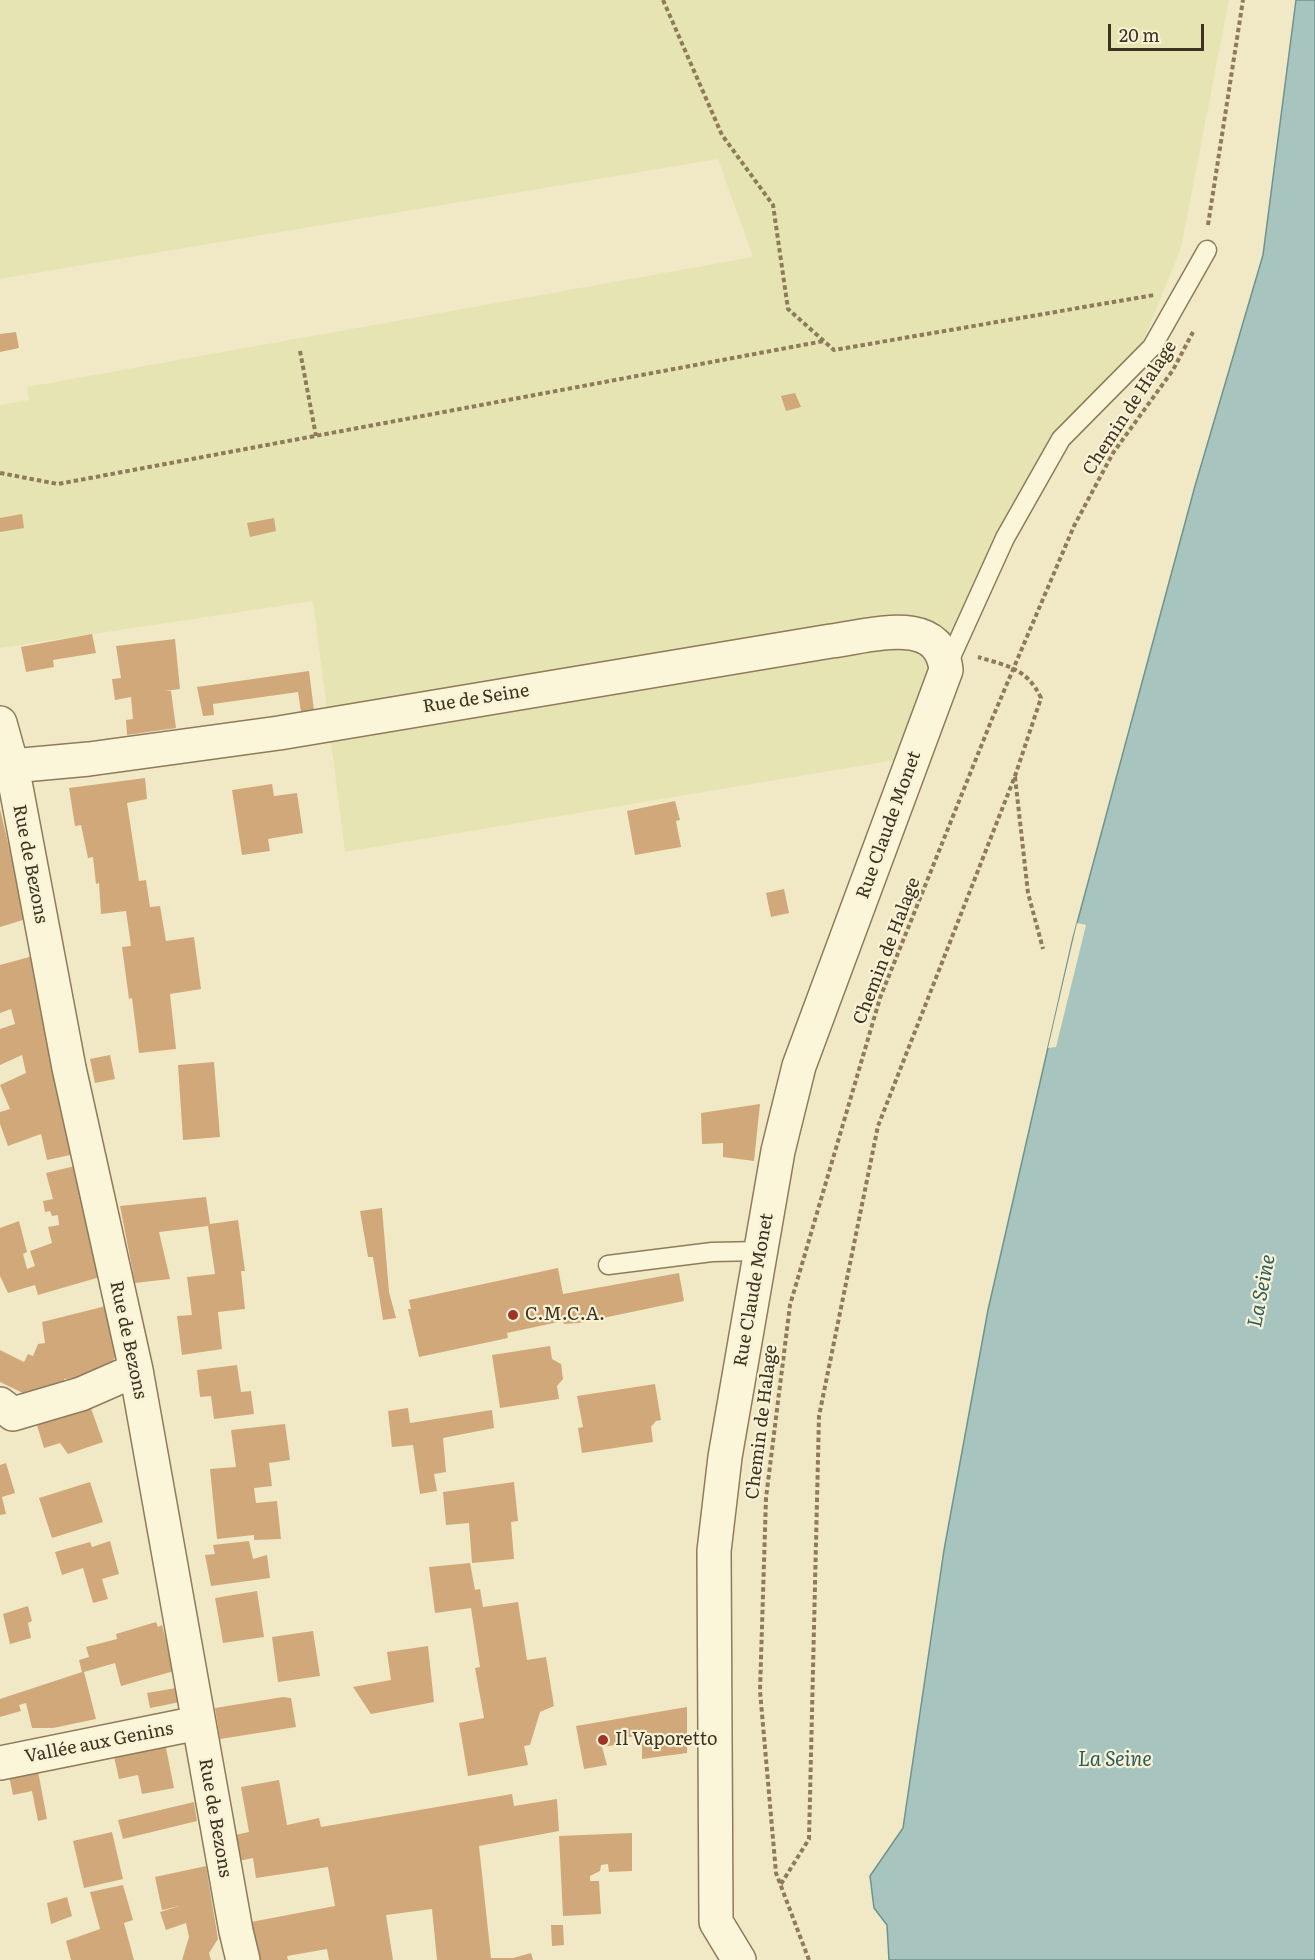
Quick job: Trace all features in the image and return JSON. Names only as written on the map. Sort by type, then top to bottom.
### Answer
[{"type":"street","name":"Rue de Seine","points":[[12,766],[89,759],[279,733],[831,641],[907,632],[925,636],[941,657]]},
{"type":"street","name":"Rue Claude Monet","points":[[739,1960],[716,1922],[714,1551],[725,1457],[778,1151],[800,1066],[941,657]]},
{"type":"street","name":"Rue de Bezons","points":[[0,723],[12,766],[69,1068],[136,1370],[198,1724],[243,1960]]},
{"type":"street","points":[[0,1404],[13,1414],[81,1394],[136,1370]]},
{"type":"street","name":"Vallée aux Genins","points":[[0,1763],[198,1724]]},
{"type":"lane","points":[[941,657],[1061,440],[1152,348],[1207,250]]},
{"type":"lane","points":[[608,1265],[712,1252],[760,1251]]},
{"type":"path","points":[[663,0],[722,135],[773,205],[788,309],[834,350],[1185,289]]},
{"type":"path","points":[[1207,250],[1207,232],[1243,0]]},
{"type":"path","name":"Chemin de Halage","points":[[809,1960],[776,1873],[760,1691],[766,1498],[790,1305],[880,998],[1014,668],[1074,526],[1113,453],[1173,370],[1197,323]]},
{"type":"path","points":[[0,473],[58,483],[824,341]]},
{"type":"path","points":[[300,351],[316,436]]},
{"type":"path","points":[[781,1884],[809,1839],[819,1416],[878,1126],[1015,776],[1041,698],[1033,682],[1014,668],[972,655],[941,657]]},
{"type":"path","points":[[1015,776],[1028,893],[1043,949]]},
{"type":"shaded area","points":[[0,0],[1229,0],[1181,248],[1136,359],[1052,440],[1011,506],[895,760],[345,852],[313,601],[0,648],[0,405],[29,400],[27,387],[753,257],[718,159],[0,279]]},
{"type":"water","name":"La Seine","points":[[1296,0],[1315,0],[1315,1960],[889,1960],[887,1925],[874,1908],[870,1876],[903,1828],[944,1550],[988,1310],[1073,938],[1195,486],[1263,255]]},
{"type":"pier","points":[[1077,923],[1086,925],[1056,1047],[1048,1048]]},
{"type":"building","points":[[16,332],[19,348],[0,352],[0,334]]},
{"type":"building","points":[[795,393],[801,407],[786,411],[781,396]]},
{"type":"building","points":[[22,514],[24,528],[0,532],[0,518]]},
{"type":"building","points":[[274,518],[276,531],[250,537],[247,523]]},
{"type":"building","points":[[92,634],[96,653],[53,660],[54,667],[26,672],[21,647]]},
{"type":"building","points":[[175,639],[180,689],[165,691],[171,691],[176,728],[127,735],[126,720],[133,719],[131,697],[115,700],[112,679],[121,678],[116,646]]},
{"type":"building","points":[[309,671],[314,710],[301,712],[298,692],[213,704],[214,715],[203,716],[197,687]]},
{"type":"building","points":[[145,778],[147,799],[127,803],[139,881],[146,880],[150,907],[160,906],[166,941],[194,937],[201,989],[170,994],[176,1049],[139,1053],[122,947],[131,946],[126,911],[101,914],[99,883],[96,884],[93,857],[88,858],[81,825],[75,826],[69,788]]},
{"type":"building","points":[[272,784],[274,796],[297,793],[303,833],[268,839],[270,851],[242,855],[232,790]]},
{"type":"building","points":[[675,801],[680,820],[676,821],[681,847],[635,855],[627,811]]},
{"type":"building","points":[[0,809],[26,919],[0,927]]},
{"type":"building","points":[[784,889],[789,913],[771,917],[766,893]]},
{"type":"building","points":[[33,956],[75,1154],[47,1160],[41,1134],[8,1146],[0,1124],[0,1112],[10,1109],[0,1085],[26,1073],[22,1055],[0,1065],[0,1029],[15,1024],[11,1009],[0,1013],[0,965]]},
{"type":"building","points":[[110,1055],[115,1079],[95,1083],[90,1059]]},
{"type":"building","points":[[214,1062],[220,1137],[183,1140],[178,1065]]},
{"type":"building","points":[[760,1104],[754,1161],[723,1157],[723,1143],[702,1144],[701,1113]]},
{"type":"building","points":[[75,1166],[100,1277],[38,1295],[35,1285],[8,1293],[0,1276],[0,1228],[19,1221],[27,1252],[23,1254],[27,1269],[35,1266],[30,1251],[52,1243],[48,1227],[59,1225],[58,1215],[52,1216],[50,1211],[45,1212],[43,1201],[53,1199],[46,1173]]},
{"type":"building","points":[[206,1197],[210,1224],[238,1220],[245,1271],[241,1271],[245,1309],[218,1312],[222,1349],[182,1355],[177,1316],[192,1315],[187,1277],[215,1274],[208,1226],[159,1232],[170,1279],[135,1283],[120,1206]]},
{"type":"building","points":[[382,1208],[389,1292],[396,1318],[383,1320],[373,1257],[368,1257],[360,1211]]},
{"type":"building","name":"C.M.C.A.","points":[[558,1268],[563,1294],[679,1273],[684,1301],[579,1323],[564,1324],[563,1321],[507,1333],[508,1338],[419,1357],[408,1309],[411,1309],[409,1300]]},
{"type":"building","points":[[106,1306],[117,1355],[100,1377],[64,1379],[65,1387],[27,1395],[0,1382],[0,1350],[24,1362],[28,1354],[33,1356],[38,1344],[45,1343],[42,1322]]},
{"type":"building","points":[[550,1346],[552,1359],[561,1364],[563,1379],[557,1386],[559,1399],[500,1408],[492,1355]]},
{"type":"building","points":[[237,1365],[241,1392],[251,1391],[254,1414],[214,1419],[211,1396],[200,1397],[197,1370]]},
{"type":"building","points":[[655,1384],[661,1420],[656,1421],[651,1427],[653,1442],[582,1453],[578,1428],[583,1427],[577,1396]]},
{"type":"building","points":[[88,1400],[103,1442],[68,1454],[60,1443],[44,1448],[35,1419]]},
{"type":"building","points":[[408,1408],[410,1423],[492,1410],[494,1428],[443,1438],[446,1472],[434,1474],[437,1491],[420,1494],[413,1445],[392,1447],[388,1411]]},
{"type":"building","points":[[285,1424],[290,1460],[269,1463],[272,1486],[254,1488],[256,1503],[277,1501],[281,1539],[254,1540],[254,1535],[217,1539],[210,1469],[236,1467],[231,1430]]},
{"type":"building","points":[[6,1463],[15,1493],[2,1497],[6,1514],[0,1515],[0,1465]]},
{"type":"building","points":[[90,1482],[103,1522],[52,1538],[39,1498]]},
{"type":"building","points":[[514,1482],[518,1521],[511,1522],[514,1559],[472,1563],[469,1523],[446,1525],[443,1492]]},
{"type":"building","points":[[110,1541],[119,1574],[102,1579],[108,1599],[93,1603],[83,1568],[62,1575],[55,1552],[90,1542],[92,1547]]},
{"type":"building","points":[[249,1541],[253,1559],[267,1555],[270,1578],[211,1586],[205,1555],[215,1554],[213,1545]]},
{"type":"building","points":[[470,1563],[475,1590],[480,1589],[483,1607],[518,1602],[527,1660],[546,1657],[554,1706],[540,1712],[530,1745],[524,1746],[528,1765],[468,1776],[459,1723],[484,1718],[475,1668],[480,1667],[471,1608],[435,1613],[429,1567]]},
{"type":"building","points":[[257,1591],[264,1637],[223,1643],[215,1598]]},
{"type":"building","points":[[28,1606],[32,1621],[28,1623],[31,1638],[10,1644],[3,1614]]},
{"type":"building","points":[[156,1622],[158,1627],[162,1625],[174,1671],[121,1686],[115,1663],[84,1672],[96,1719],[53,1728],[32,1728],[26,1703],[19,1705],[21,1711],[0,1717],[0,1699],[82,1672],[79,1660],[89,1657],[86,1647],[117,1639],[116,1634]]},
{"type":"building","points":[[313,1631],[320,1676],[278,1682],[272,1637]]},
{"type":"building","points":[[428,1646],[434,1702],[371,1714],[353,1687],[391,1680],[387,1652]]},
{"type":"building","points":[[176,1688],[180,1702],[150,1708],[147,1693]]},
{"type":"building","points":[[283,1697],[291,1698],[296,1727],[220,1739],[215,1708]]},
{"type":"building","name":"Il Vaporetto","points":[[687,1707],[687,1753],[642,1759],[642,1737],[627,1737],[627,1743],[602,1747],[607,1765],[584,1769],[576,1726]]},
{"type":"building","points":[[165,1743],[174,1788],[142,1794],[138,1775],[119,1779],[113,1752]]},
{"type":"building","points":[[37,1766],[47,1819],[38,1821],[32,1791],[13,1795],[8,1771]]},
{"type":"building","points":[[279,1780],[287,1825],[319,1818],[321,1827],[512,1794],[514,1806],[557,1799],[559,1831],[479,1846],[491,1958],[513,1958],[531,1953],[533,1960],[437,1960],[432,1909],[386,1915],[393,1960],[329,1960],[327,1949],[287,1956],[288,1960],[258,1960],[251,1922],[335,1906],[328,1867],[256,1878],[253,1858],[239,1861],[235,1835],[249,1832],[241,1787]]},
{"type":"building","points":[[194,1802],[197,1821],[123,1839],[118,1820]]},
{"type":"building","points":[[112,1832],[123,1879],[84,1888],[73,1841]]},
{"type":"building","points":[[632,1833],[632,1871],[609,1872],[608,1864],[601,1865],[600,1871],[590,1876],[590,1881],[599,1881],[601,1914],[563,1916],[559,1836]]},
{"type":"building","points":[[206,1866],[218,1939],[209,1953],[211,1960],[182,1960],[189,1937],[186,1923],[166,1930],[160,1912],[179,1906],[162,1910],[155,1877]]},
{"type":"building","points":[[123,1885],[133,1920],[124,1923],[134,1960],[71,1960],[66,1941],[100,1929],[90,1892]]},
{"type":"building","points":[[67,1897],[72,1916],[51,1924],[47,1903]]},
{"type":"building","points":[[551,1925],[563,1925],[564,1945],[552,1946]]},
{"type":"place","name":"C.M.C.A.","points":[[513,1315]]},
{"type":"place","name":"Il Vaporetto","points":[[603,1740]]}]
